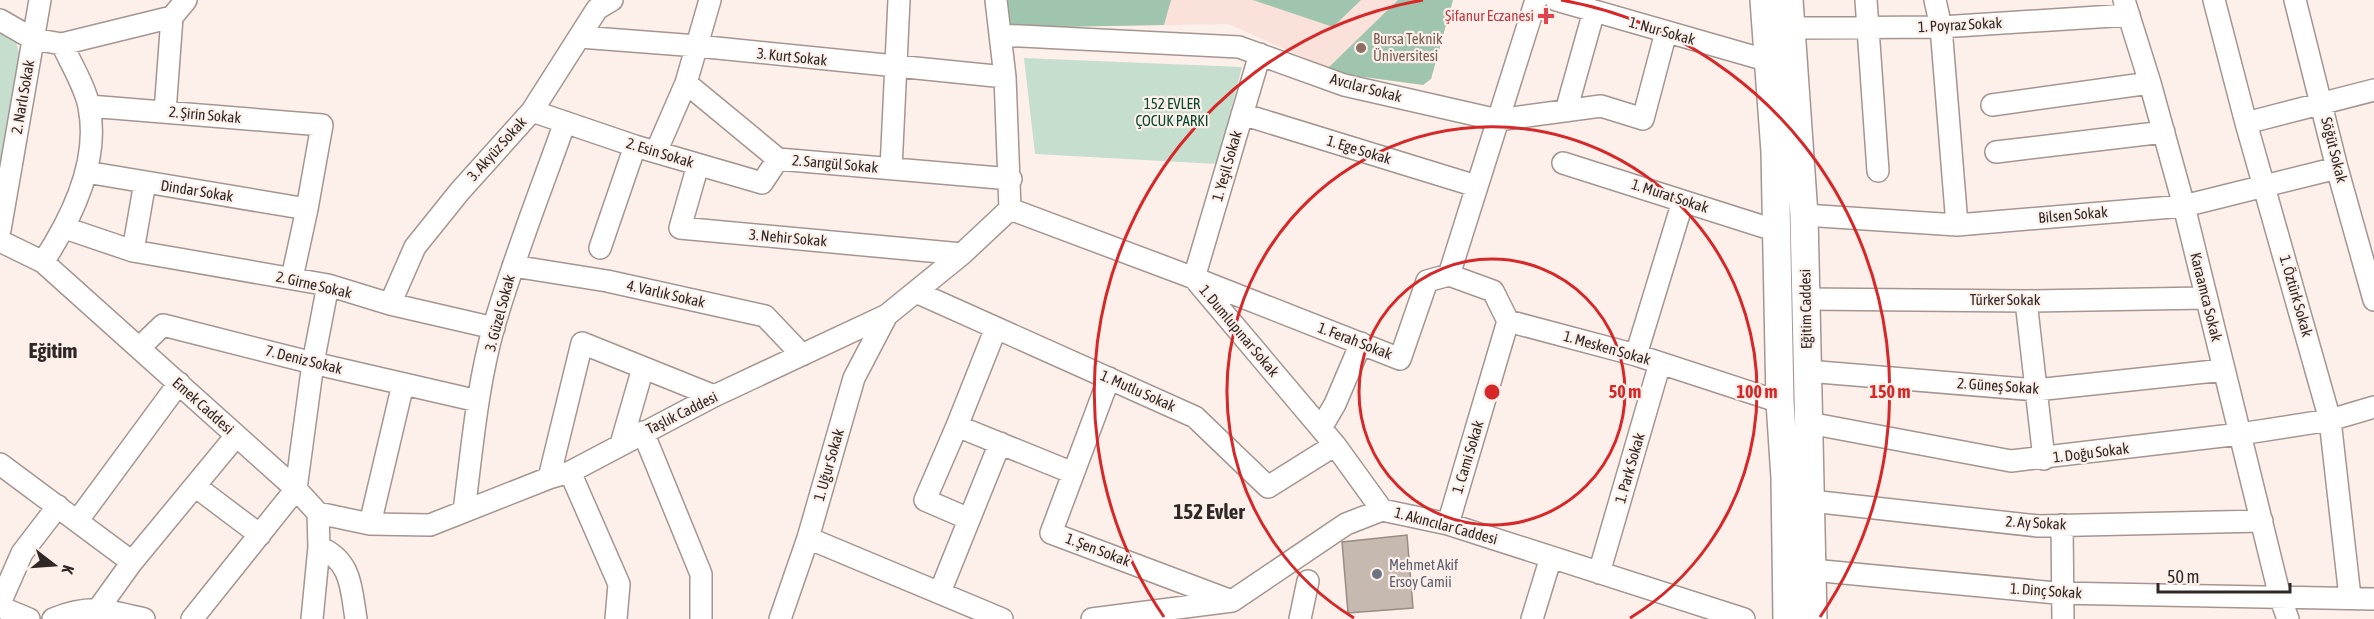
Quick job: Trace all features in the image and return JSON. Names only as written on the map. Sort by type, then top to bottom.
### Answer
[{"type":"main road","name":"Eğitim Caddesi","points":[[1764,0],[1777,231],[1780,402],[1785,478],[1786,619]]},
{"type":"main road","name":"Eğitim Caddesi","points":[[1789,0],[1804,215],[1813,619]]},
{"type":"street","name":"2. Narlı Sokak","points":[[0,230],[40,0]]},
{"type":"street","points":[[165,112],[172,17],[186,0]]},
{"type":"street","name":"3. Akyüz Sokak","points":[[390,304],[415,247],[460,191],[532,111],[597,9],[612,0]]},
{"type":"street","points":[[656,152],[686,83],[710,0]]},
{"type":"street","points":[[891,169],[899,0]]},
{"type":"street","points":[[996,0],[1005,77],[1011,179],[1010,209]]},
{"type":"street","points":[[1508,321],[1493,291],[1449,275],[1536,0]]},
{"type":"street","name":"1. Nur Sokak","points":[[1556,0],[1769,61]]},
{"type":"street","points":[[1866,0],[1878,171]]},
{"type":"street","points":[[1935,0],[1941,27],[1957,225]]},
{"type":"street","name":"1. Öztürk Sokak","points":[[2214,0],[2246,123],[2330,420],[2350,597]]},
{"type":"street","name":"Söğüt Sokak","points":[[2295,0],[2337,168],[2374,300]]},
{"type":"street","name":"1. Poyraz Sokak","points":[[1791,28],[1941,27],[2126,7]]},
{"type":"street","name":"Karaamca Sokak","points":[[2126,7],[2184,206],[2280,597],[2288,619]]},
{"type":"street","points":[[1566,111],[1594,11]]},
{"type":"street","points":[[0,20],[33,39],[62,44],[172,17]]},
{"type":"street","name":"Avcılar Sokak","points":[[1000,35],[1239,47],[1344,85],[1498,120],[1601,106],[1643,119],[1666,32]]},
{"type":"street","name":"3. Kurt Sokak","points":[[580,37],[697,46],[896,68],[1005,77]]},
{"type":"street","points":[[43,262],[65,228],[86,172],[92,137],[89,106],[62,44]]},
{"type":"street","name":"1. Yeşil Sokak","points":[[1194,278],[1260,54]]},
{"type":"street","name":"2. Sarıgül Sokak","points":[[686,83],[778,159],[1011,179]]},
{"type":"street","points":[[1992,105],[2150,83]]},
{"type":"street","points":[[2246,123],[2374,90]]},
{"type":"street","name":"2. Şirin Sokak","points":[[89,106],[322,124],[307,209]]},
{"type":"street","name":"2. Esin Sokak","points":[[532,111],[635,146],[762,183],[778,159]]},
{"type":"street","name":"1. Ege Sokak","points":[[1242,114],[1476,186]]},
{"type":"street","name":"3. Güzel Sokak","points":[[464,511],[478,401],[494,328],[513,266],[566,122]]},
{"type":"street","points":[[1996,152],[2164,132]]},
{"type":"street","points":[[600,248],[635,146]]},
{"type":"street","name":"1. Murat Sokak","points":[[1563,163],[1777,231]]},
{"type":"street","name":"3. Nehir Sokak","points":[[698,165],[680,228],[962,254]]},
{"type":"street","name":"Bilsen Sokak","points":[[1804,215],[1957,225],[2184,206],[2337,168]]},
{"type":"street","name":"Dindar Sokak","points":[[86,172],[307,209]]},
{"type":"street","points":[[133,251],[145,182]]},
{"type":"street","points":[[1636,355],[1683,201]]},
{"type":"street","points":[[292,278],[307,209]]},
{"type":"street","name":"1. Dumlupınar Sokak","points":[[1010,209],[1194,278],[1335,445],[1382,510]]},
{"type":"street","name":"Taşlık Caddesi","points":[[318,513],[370,524],[430,525],[549,478],[570,472],[714,396],[887,315],[962,254],[1010,209]]},
{"type":"street","name":"2. Girne Sokak","points":[[65,228],[133,251],[327,285],[390,304],[494,328]]},
{"type":"street","name":"Emek Caddesi","points":[[0,241],[43,262],[296,489],[318,513]]},
{"type":"street","name":"4. Varlık Sokak","points":[[513,266],[607,281],[765,316],[802,355]]},
{"type":"street","name":"1. Ferah Sokak","points":[[1194,278],[1400,359],[1427,281],[1449,275]]},
{"type":"street","points":[[192,619],[296,489],[313,363],[327,285]]},
{"type":"street","name":"1. Mutlu Sokak","points":[[916,292],[1196,417],[1268,487],[1335,445]]},
{"type":"street","name":"Türker Sokak","points":[[1805,299],[2026,301],[2205,298]]},
{"type":"street","points":[[2026,301],[2044,459]]},
{"type":"street","name":"1. Uğur Sokak","points":[[780,619],[808,538],[854,378],[887,315]]},
{"type":"street","name":"1. Mesken Sokak","points":[[1508,321],[1636,355],[1780,402]]},
{"type":"street","name":"1. Cami Sokak","points":[[1448,524],[1508,321]]},
{"type":"street","name":"7. Deniz Sokak","points":[[140,348],[163,325],[478,401]]},
{"type":"street","points":[[969,519],[925,500],[996,328]]},
{"type":"street","points":[[549,478],[582,343],[714,396]]},
{"type":"street","points":[[1321,428],[1335,404],[1361,344]]},
{"type":"street","name":"1. Park Sokak","points":[[1599,573],[1660,363]]},
{"type":"street","points":[[621,444],[643,368]]},
{"type":"street","name":"2. Güneş Sokak","points":[[1807,371],[2036,390],[2224,370]]},
{"type":"street","name":"1. Şen Sokak","points":[[1109,378],[1051,533],[1233,601]]},
{"type":"street","points":[[78,520],[179,383]]},
{"type":"street","points":[[370,524],[403,384]]},
{"type":"street","name":"1. Doğu Sokak","points":[[1809,423],[2011,461],[2044,459],[2240,434],[2330,420],[2374,407]]},
{"type":"street","points":[[957,426],[1073,473]]},
{"type":"street","points":[[643,432],[700,574],[701,619]]},
{"type":"street","points":[[99,608],[132,562],[236,436]]},
{"type":"street","points":[[940,592],[1000,443]]},
{"type":"street","points":[[0,464],[132,562]]},
{"type":"street","points":[[570,472],[619,584],[616,619]]},
{"type":"street","points":[[195,486],[260,535]]},
{"type":"street","name":"2. Ay Sokak","points":[[1811,501],[2038,526],[2262,521]]},
{"type":"street","points":[[29,619],[0,605],[22,553],[58,507]]},
{"type":"street","name":"1. Akıncılar Caddesi","points":[[1105,618],[1233,601],[1346,524],[1382,510],[1448,524],[1551,557],[1599,573],[1696,612],[1744,619]]},
{"type":"street","points":[[312,619],[319,547],[318,513]]},
{"type":"street","points":[[2062,525],[2063,619]]},
{"type":"street","points":[[808,538],[1002,619]]},
{"type":"street","points":[[319,547],[336,557],[347,572],[356,619]]},
{"type":"street","points":[[1532,619],[1551,557]]},
{"type":"street","name":"1. Dinç Sokak","points":[[1812,570],[2063,593],[2374,599]]},
{"type":"street","points":[[1300,619],[1308,581]]},
{"type":"street","points":[[60,618],[99,608],[144,619]]},
{"type":"shaded area","name":"Bursa Teknik Üniversitesi","points":[[1003,0],[1453,0],[1431,79],[1423,85],[1342,74],[1228,24],[1006,28]]},
{"type":"green space","points":[[1003,0],[1171,0],[1164,25],[1006,28]]},
{"type":"green space","points":[[1253,0],[1361,0],[1333,27]]},
{"type":"green space","points":[[1398,0],[1453,0],[1431,79],[1423,85],[1342,74],[1328,68]]},
{"type":"green space","points":[[0,31],[14,36],[23,65],[0,193]]},
{"type":"green space","name":"152 EVLER ÇOCUK PARKI","points":[[1024,58],[1242,67],[1217,164],[1035,154]]},
{"type":"building","name":"Mehmet Akif Ersoy Camii","points":[[1407,535],[1413,608],[1348,613],[1342,542]]},
{"type":"place","name":"Şifanur Eczanesi","points":[[1546,16]]},
{"type":"place","name":"Bursa Teknik Üniversitesi","points":[[1361,48]]},
{"type":"place","name":"Mehmet Akif Ersoy Camii","points":[[1377,574]]},
{"type":"district","name":"Eğitim","points":[[53,351]]},
{"type":"district","name":"152 Evler","points":[[1209,512]]}]
